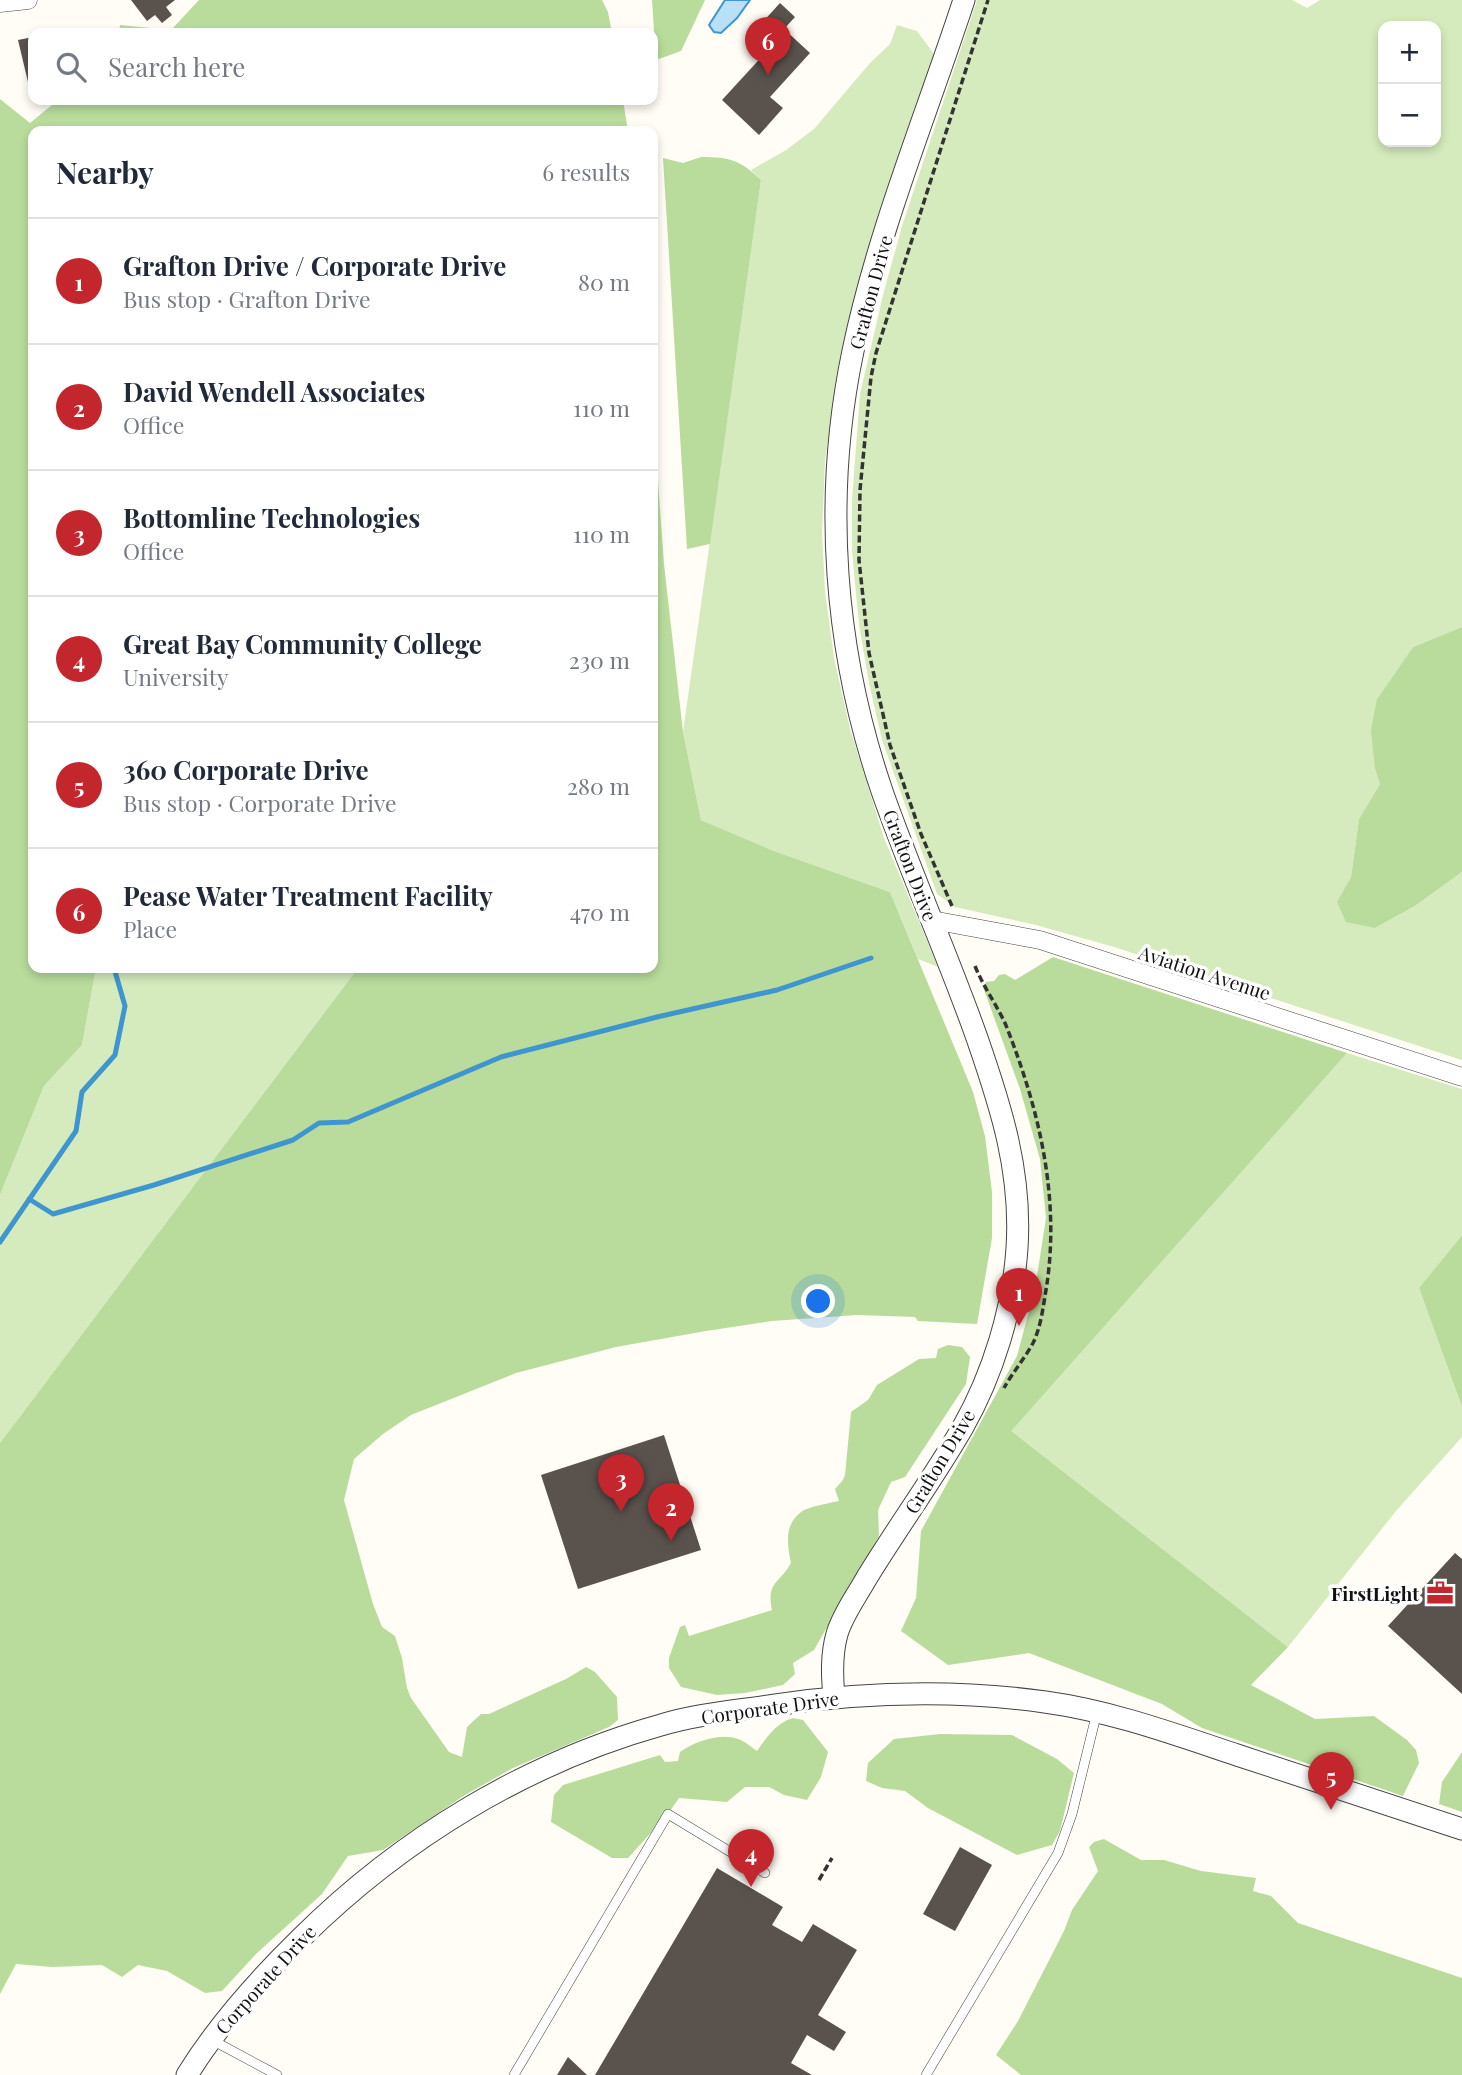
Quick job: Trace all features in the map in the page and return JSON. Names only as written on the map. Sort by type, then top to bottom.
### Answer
[{"type":"street","points":[[0,3],[28,0]]},
{"type":"street","name":"Grafton Drive","points":[[834,1697],[831,1675],[833,1650],[839,1627],[882,1553],[964,1425],[989,1370],[1002,1332],[1017,1249],[1017,1208],[1009,1138],[970,1017],[884,797],[851,681],[836,560],[836,479],[846,390],[866,301],[902,181],[964,0]]},
{"type":"street","name":"Aviation Avenue","points":[[932,920],[1040,940],[1462,1077]]},
{"type":"street","name":"Corporate Drive","points":[[187,2075],[211,2039],[277,1961],[366,1878],[438,1828],[552,1763],[663,1724],[834,1697],[916,1692],[959,1693],[1046,1702],[1097,1712],[1164,1731],[1462,1829]]},
{"type":"lane","points":[[926,2075],[1058,1853],[1072,1814],[1097,1712]]},
{"type":"lane","points":[[514,2075],[668,1814],[765,1872]]},
{"type":"lane","points":[[211,2039],[276,2075]]},
{"type":"path","points":[[953,908],[921,834],[890,745],[869,653],[859,560],[860,490],[871,377],[876,353],[988,0]]},
{"type":"path","points":[[1003,1390],[1023,1359]]},
{"type":"path","points":[[819,1880],[832,1858]]},
{"type":"green space","points":[[199,0],[602,0],[611,28],[173,28]]},
{"type":"green space","points":[[652,0],[705,0],[681,51],[658,59],[658,28],[654,28]]},
{"type":"green space","points":[[977,0],[1292,0],[1307,8],[1320,0],[1462,0],[1462,627],[1413,647],[1377,699],[1375,769],[1380,784],[1359,819],[1351,877],[1338,902],[1375,928],[1415,906],[1462,872],[1462,1060],[1114,947],[1036,925],[955,907],[937,894],[882,740],[859,624],[852,552],[852,500],[860,394],[903,223]]},
{"type":"green space","points":[[120,25],[151,28],[120,28]]},
{"type":"green space","points":[[897,25],[917,31],[934,54],[850,317],[836,382],[825,462],[822,532],[825,591],[834,658],[850,729],[884,838],[938,967],[918,959],[890,892],[774,851],[701,820],[683,732],[761,180],[751,170],[786,150],[814,129],[870,63],[890,44]]},
{"type":"green space","points":[[0,99],[30,123],[52,105],[624,105],[627,126],[28,126],[28,973],[95,973],[82,1045],[44,1086],[0,1195]]},
{"type":"green space","points":[[701,157],[734,161],[761,180],[710,544],[687,549],[663,158],[683,163]]},
{"type":"green space","points":[[658,481],[664,564],[683,732],[701,820],[774,851],[890,892],[973,1092],[985,1136],[992,1192],[992,1238],[977,1324],[918,1321],[915,1317],[857,1315],[772,1321],[616,1347],[516,1373],[411,1415],[354,1459],[344,1500],[373,1604],[382,1627],[395,1636],[411,1698],[449,1752],[462,1757],[467,1727],[481,1714],[489,1714],[586,1667],[595,1672],[617,1697],[618,1720],[609,1727],[513,1768],[465,1795],[383,1850],[348,1856],[322,1894],[257,1953],[222,1991],[205,1993],[167,1971],[138,1965],[122,1977],[102,1965],[52,1967],[16,1964],[0,1994],[0,1443],[354,973],[658,973]]},
{"type":"green space","points":[[1462,627],[1462,872],[1415,906],[1375,928],[1346,922],[1337,902],[1351,877],[1359,819],[1380,784],[1375,769],[1371,730],[1377,699],[1413,647]]},
{"type":"green space","points":[[1053,957],[1347,1053],[1011,1431],[1288,1647],[1251,1685],[1315,1719],[1374,1716],[1407,1740],[1416,1750],[1419,1763],[1403,1796],[1202,1728],[1162,1704],[1029,1653],[948,1665],[901,1631],[916,1598],[921,1531],[1017,1356],[1035,1289],[1046,1218],[1040,1159],[1020,1089],[983,987],[986,982],[994,981],[999,975],[1005,974],[1015,980]]},
{"type":"green space","points":[[95,973],[354,973],[0,1443],[0,1195],[44,1086],[82,1045]]},
{"type":"green space","points":[[1347,1053],[1462,1089],[1462,1235],[1419,1288],[1462,1407],[1462,1437],[1396,1511],[1288,1647],[1010,1431]]},
{"type":"green space","points":[[1462,1235],[1462,1407],[1419,1288]]},
{"type":"green space","points":[[948,1345],[962,1347],[970,1357],[966,1384],[905,1477],[891,1482],[878,1510],[879,1536],[814,1650],[793,1663],[795,1674],[783,1685],[745,1693],[717,1695],[681,1687],[669,1668],[669,1658],[680,1627],[685,1625],[689,1636],[772,1610],[772,1588],[791,1563],[788,1542],[792,1523],[804,1510],[839,1501],[835,1489],[845,1475],[851,1412],[868,1400],[877,1385],[919,1359],[936,1358],[938,1349]]},
{"type":"green space","points":[[793,1718],[803,1720],[828,1752],[821,1777],[807,1800],[784,1795],[769,1787],[745,1787],[727,1802],[679,1798],[628,1858],[612,1858],[551,1822],[554,1795],[563,1785],[660,1755],[665,1762],[678,1761],[680,1752],[686,1748],[716,1737],[738,1739],[757,1751],[777,1727]]},
{"type":"green space","points":[[940,1734],[1012,1735],[1057,1759],[1074,1773],[1060,1831],[1052,1845],[1017,1855],[928,1808],[905,1791],[882,1788],[866,1781],[868,1763],[894,1739]]},
{"type":"green space","points":[[1462,1752],[1462,1812],[1439,1804],[1442,1782]]},
{"type":"green space","points":[[1104,1839],[1141,1860],[1164,1860],[1201,1871],[1256,1878],[1253,1891],[1271,1896],[1298,1923],[1462,1978],[1462,2075],[1021,2075],[996,2055],[1018,2021],[1072,1910],[1098,1871],[1089,1847]]},
{"type":"water","points":[[725,0],[750,0],[737,18],[721,33],[714,32],[709,25]]},
{"type":"building","points":[[131,0],[175,0],[166,7],[172,15],[162,23],[155,15],[147,21]]},
{"type":"building","points":[[780,3],[795,17],[784,29],[810,53],[770,97],[783,108],[759,135],[722,100],[768,50],[751,35]]},
{"type":"building","points":[[28,38],[28,82],[18,40]]},
{"type":"building","points":[[664,1435],[701,1550],[578,1589],[541,1475]]},
{"type":"building","name":"FirstLight","points":[[1455,1553],[1462,1559],[1462,1694],[1388,1626]]},
{"type":"building","points":[[960,1847],[992,1865],[955,1931],[923,1914]]},
{"type":"building","points":[[717,1868],[783,1907],[772,1925],[802,1942],[813,1924],[857,1950],[818,2015],[846,2032],[834,2051],[807,2035],[791,2063],[812,2075],[595,2075]]},
{"type":"building","points":[[568,2057],[587,2075],[557,2075]]},
{"type":"waterway","points":[[29,1199],[53,1214],[293,1140],[319,1123],[348,1122],[501,1057],[777,990],[871,958]]},
{"type":"waterway","points":[[0,1242],[76,1131],[82,1092],[115,1055],[125,1006],[115,973]]},
{"type":"place","name":"Pease Water Treatment Facility","points":[[768,75]]},
{"type":"place","name":"Grafton Drive / Corporate Drive","points":[[1019,1326]]},
{"type":"place","name":"Bottomline Technologies","points":[[621,1512]]},
{"type":"place","name":"David Wendell Associates","points":[[671,1541]]},
{"type":"place","name":"FirstLight","points":[[1440,1593]]},
{"type":"place","name":"360 Corporate Drive","points":[[1331,1810]]},
{"type":"place","name":"Great Bay Community College","points":[[751,1887]]}]
